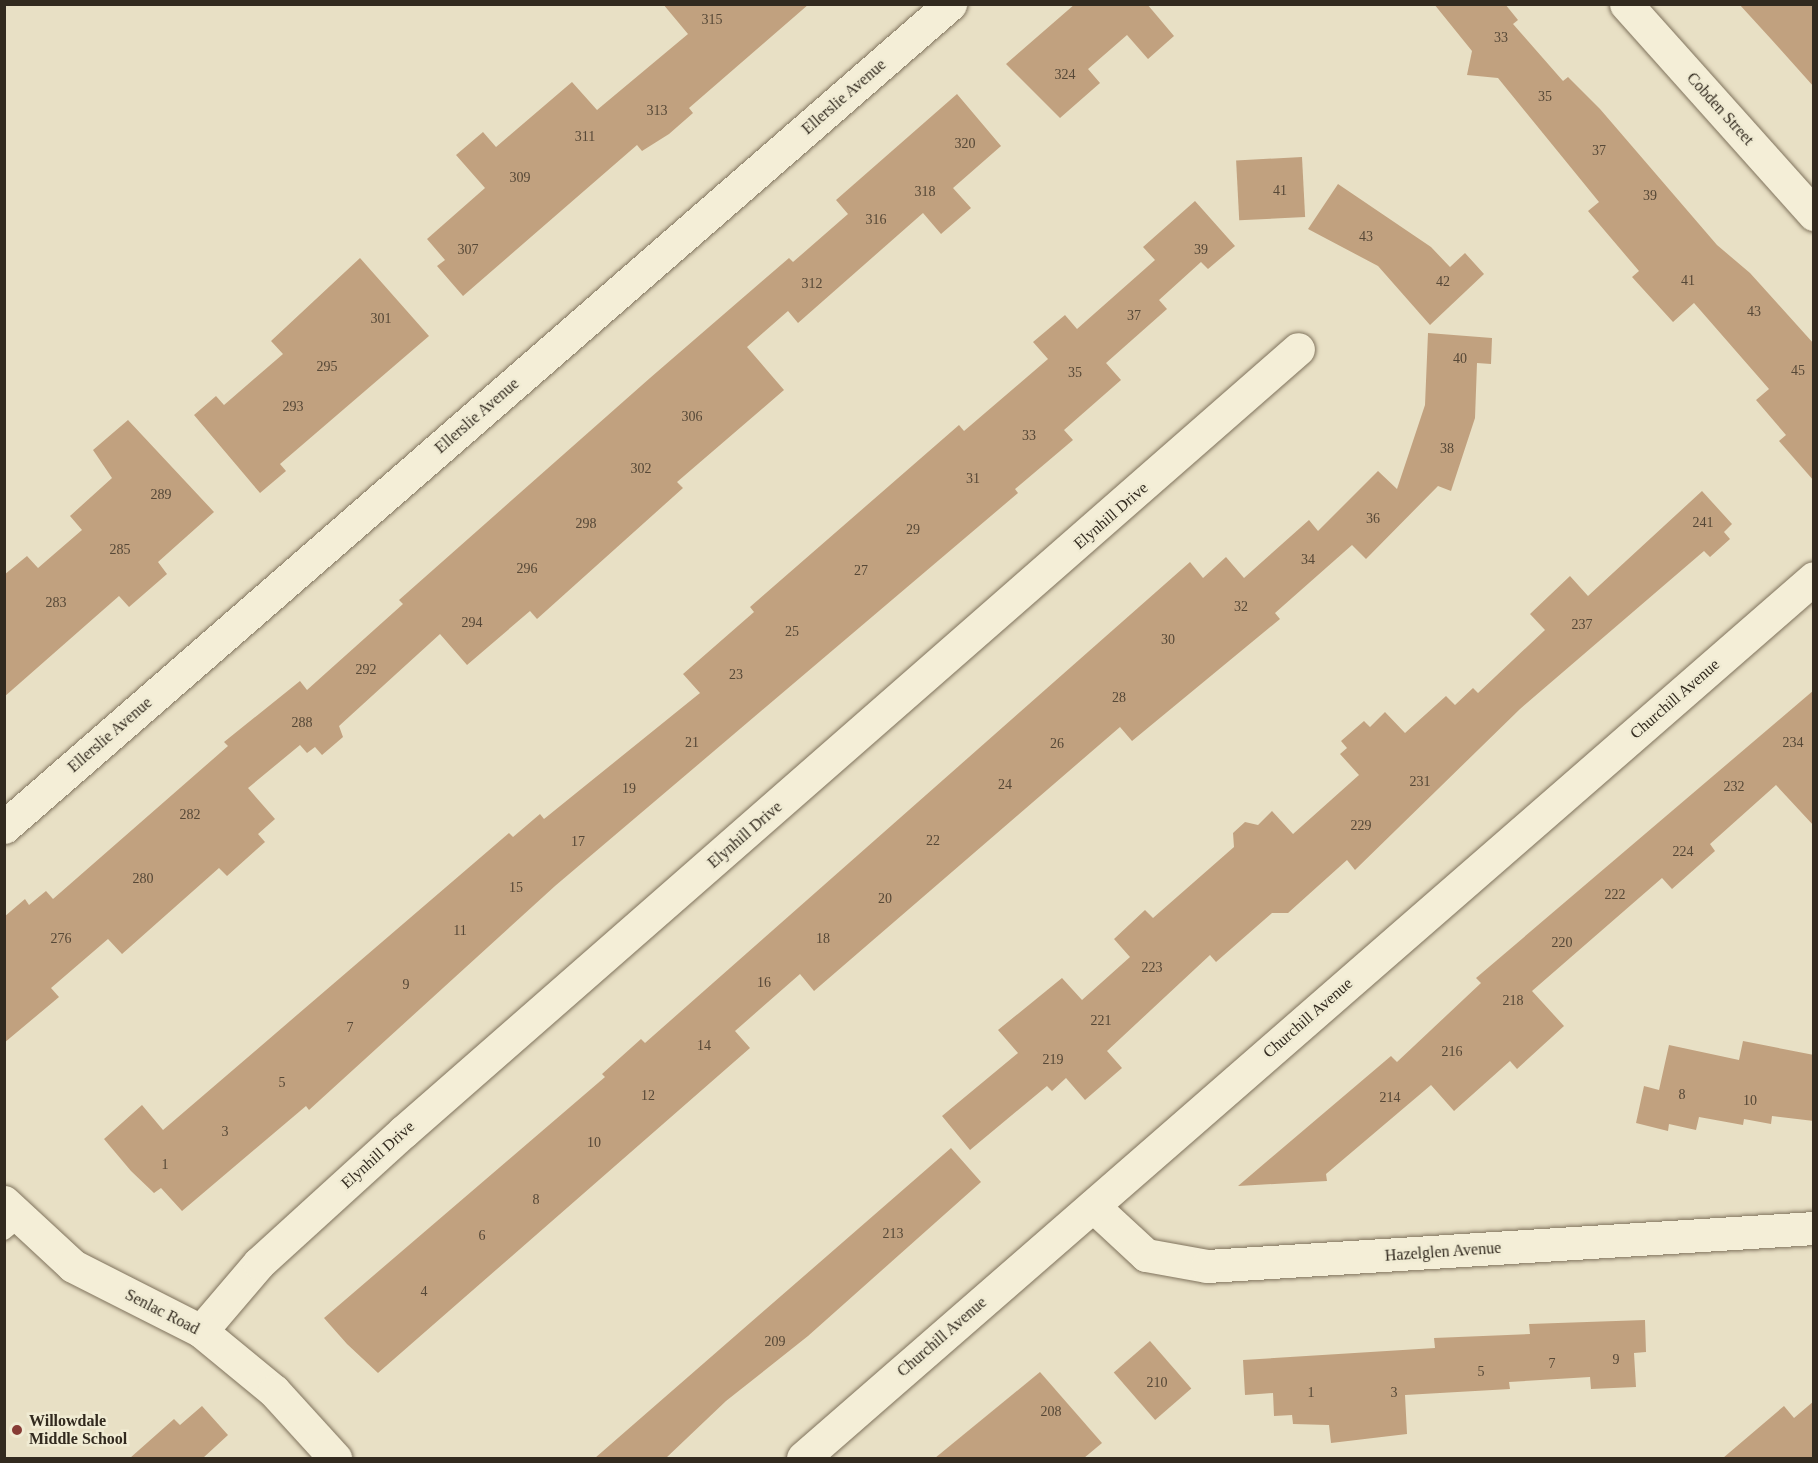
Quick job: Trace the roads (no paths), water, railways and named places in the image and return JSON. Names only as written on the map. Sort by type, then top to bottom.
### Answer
[{"type":"street","name":"Ellerslie Avenue","points":[[4,827],[950,4]]},
{"type":"street","name":"Cobden Street","points":[[1626,4],[1814,214]]},
{"type":"street","name":"Elynhill Drive","points":[[201,1331],[259,1263],[403,1132],[1298,349]]},
{"type":"street","name":"Churchill Avenue","points":[[803,1458],[1814,578]]},
{"type":"street","name":"Hazelglen Avenue","points":[[1093,1206],[1146,1255],[1196,1266],[1814,1228]]},
{"type":"street","name":"Senlac Road","points":[[10,1217],[73,1266],[201,1331],[274,1391],[335,1458]]},
{"type":"place","name":"Willowdale Middle School","points":[[17,1430]]}]
